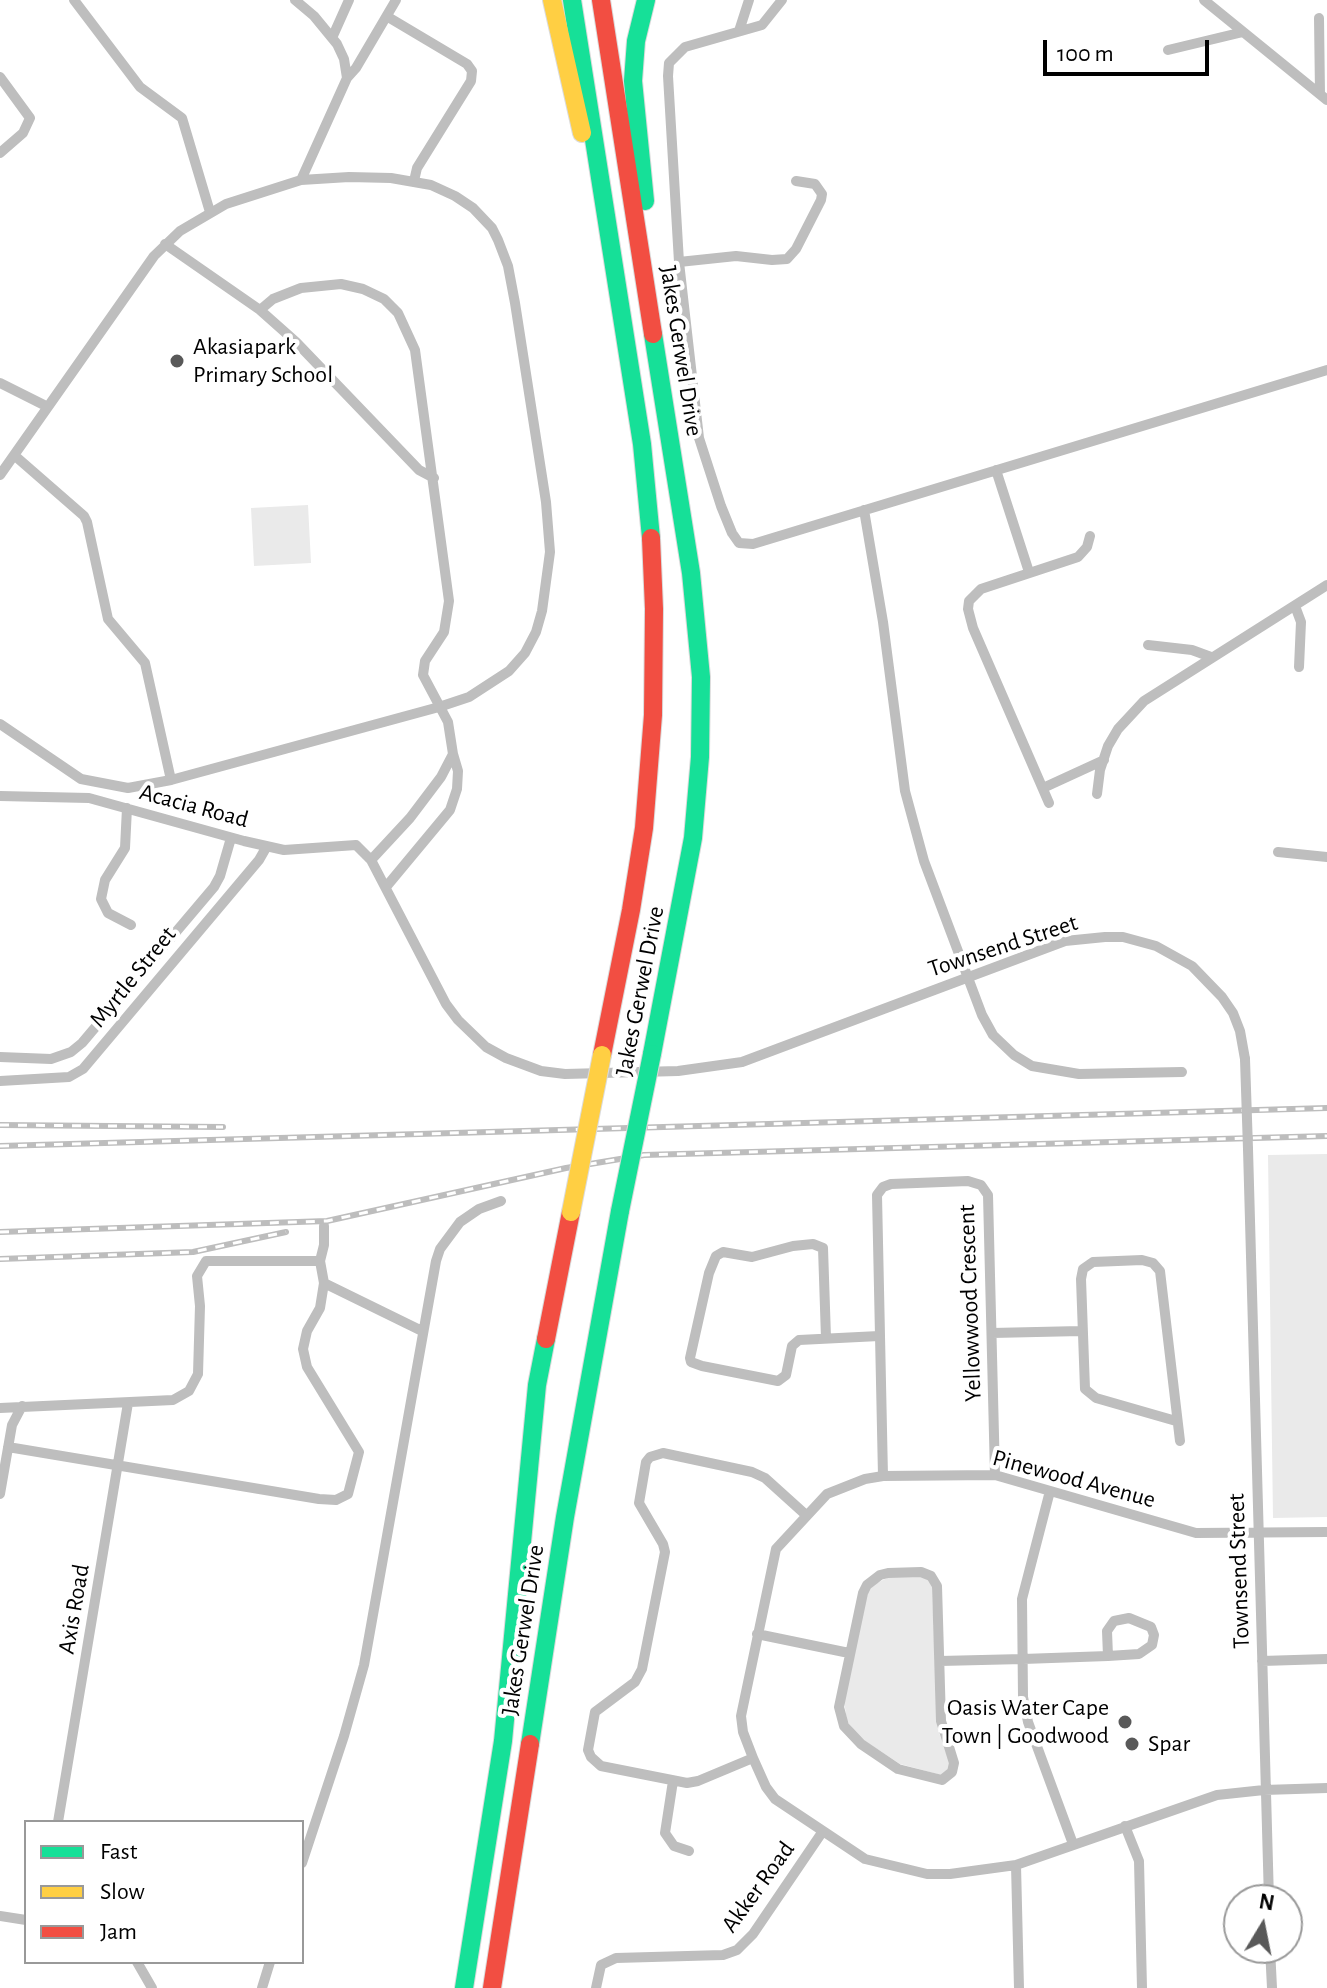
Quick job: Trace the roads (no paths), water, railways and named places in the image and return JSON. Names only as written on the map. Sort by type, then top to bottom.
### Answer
[{"type":"highway","points":[[552,0],[598,202],[608,224]]},
{"type":"highway","name":"Jakes Gerwel Drive","points":[[464,1988],[503,1741],[537,1385],[633,902],[644,828],[651,745],[655,655],[646,474],[572,0]]},
{"type":"highway","name":"Jakes Gerwel Drive","points":[[492,1988],[565,1517],[620,1211],[692,849],[698,792],[701,723],[699,642],[694,596],[601,0]]},
{"type":"highway","points":[[646,0],[636,41],[633,101],[662,349],[662,383]]},
{"type":"street","points":[[74,0],[140,87],[182,118],[210,212]]},
{"type":"street","points":[[295,0],[332,38],[344,59],[347,78]]},
{"type":"street","points":[[332,38],[349,0]]},
{"type":"street","points":[[301,180],[347,78],[396,0]]},
{"type":"street","points":[[739,31],[749,0]]},
{"type":"street","points":[[782,0],[762,25],[685,47],[669,63],[679,262],[699,438],[735,540],[745,545],[753,544],[1327,370]]},
{"type":"street","points":[[1204,0],[1324,97]]},
{"type":"street","points":[[388,17],[467,64],[472,71],[471,81],[417,168],[414,181]]},
{"type":"street","points":[[1319,18],[1324,97]]},
{"type":"street","points":[[1168,50],[1243,32]]},
{"type":"street","points":[[0,77],[30,118],[23,133],[0,153]]},
{"type":"street","points":[[0,475],[141,273],[165,244],[210,212],[245,197],[301,180],[359,177],[414,181],[445,191],[473,208],[492,228],[503,252],[515,303],[550,552],[536,632],[525,653],[509,671],[469,697],[439,707],[171,780],[128,788],[81,779],[0,724]]},
{"type":"street","points":[[679,262],[736,256],[787,259],[796,249],[822,194],[815,184],[796,181]]},
{"type":"street","points":[[165,244],[260,310],[296,342],[419,470],[434,478]]},
{"type":"street","points":[[260,310],[286,292],[341,284],[363,289],[384,299],[398,313],[415,350],[449,601],[444,632],[425,661],[423,675],[448,722],[458,771],[457,789],[450,810],[386,887]]},
{"type":"street","points":[[0,383],[48,407]]},
{"type":"street","points":[[14,455],[87,522],[108,619],[145,663],[171,780]]},
{"type":"street","points":[[996,470],[1029,572]]},
{"type":"street","points":[[864,510],[883,622],[905,791],[924,861],[982,1015],[993,1035],[1014,1055],[1032,1066],[1079,1074],[1182,1072]]},
{"type":"street","points":[[1049,803],[973,628],[969,601],[981,589],[1078,557],[1087,547],[1090,536]]},
{"type":"street","points":[[1097,794],[1100,770],[1108,746],[1118,729],[1144,701],[1327,585]]},
{"type":"street","points":[[1295,606],[1301,622],[1299,667]]},
{"type":"street","points":[[1148,645],[1192,650],[1211,657]]},
{"type":"street","points":[[371,860],[410,818],[441,777],[453,754]]},
{"type":"street","points":[[1043,788],[1104,760]]},
{"type":"street","name":"Acacia Road","points":[[0,796],[89,798],[284,850],[351,844],[362,849],[371,860]]},
{"type":"street","points":[[127,808],[125,848],[105,880],[101,899],[108,913],[131,925]]},
{"type":"street","points":[[0,1057],[51,1059],[61,1057],[82,1043],[214,887],[231,838]]},
{"type":"street","name":"Myrtle Street","points":[[0,1081],[69,1077],[83,1069],[259,860],[267,846]]},
{"type":"street","points":[[1278,852],[1327,857]]},
{"type":"street","name":"Townsend Street","points":[[371,860],[446,1004],[469,1032],[506,1058],[541,1071],[565,1074],[678,1071],[742,1062],[1065,941],[1105,937],[1139,941],[1174,954],[1192,966],[1222,997],[1240,1031],[1245,1059],[1268,1884]]},
{"type":"street","name":"Yellowwood Crescent","points":[[883,1476],[876,1201],[879,1191],[891,1184],[968,1181],[981,1185],[988,1195],[995,1475]]},
{"type":"street","points":[[304,1857],[364,1665],[436,1261],[448,1236],[470,1214],[501,1201]]},
{"type":"street","points":[[8,1447],[319,1499],[336,1500],[348,1494],[359,1452],[307,1367],[303,1349],[307,1331],[320,1308],[324,1283],[320,1261],[324,1226]]},
{"type":"street","points":[[826,1338],[823,1248],[816,1244],[793,1246],[752,1257],[723,1252],[716,1256],[709,1273],[690,1358],[691,1362],[702,1366],[778,1381],[786,1375],[789,1353],[795,1342],[879,1336]]},
{"type":"street","points":[[1176,1421],[1096,1398],[1087,1392],[1081,1331],[1081,1279],[1087,1265],[1093,1262],[1142,1260],[1157,1267],[1162,1276],[1180,1441]]},
{"type":"street","points":[[0,1408],[173,1400],[189,1391],[198,1374],[200,1306],[197,1276],[206,1261],[320,1261]]},
{"type":"street","points":[[324,1283],[422,1331]]},
{"type":"street","points":[[992,1333],[1081,1331]]},
{"type":"street","name":"Axis Road","points":[[58,1820],[128,1403]]},
{"type":"street","points":[[0,1494],[12,1425],[22,1406]]},
{"type":"street","points":[[753,1758],[698,1781],[673,1781],[601,1766],[591,1757],[587,1745],[595,1712],[635,1682],[642,1669],[665,1552],[639,1503],[646,1462],[650,1457],[663,1453],[752,1472],[765,1478],[806,1515]]},
{"type":"street","name":"Pinewood Avenue","points":[[1327,1532],[1196,1533],[995,1475],[883,1476],[835,1489],[806,1515],[776,1549],[741,1716],[753,1758],[770,1793],[865,1859],[927,1874],[1016,1865],[1207,1798],[1264,1790],[1327,1788]]},
{"type":"street","points":[[1050,1491],[1024,1582],[1021,1612],[1025,1710],[1073,1844]]},
{"type":"street","points":[[921,1572],[936,1582],[940,1661],[941,1721],[954,1763],[952,1772],[942,1780],[898,1769],[851,1736],[844,1726],[839,1707],[867,1585],[888,1573],[921,1572]]},
{"type":"street","points":[[940,1661],[1108,1656],[1144,1653],[1152,1645],[1153,1630],[1147,1624],[1129,1618],[1114,1621],[1108,1627],[1108,1656]]},
{"type":"street","points":[[757,1634],[849,1653]]},
{"type":"street","points":[[1262,1661],[1327,1659]]},
{"type":"street","points":[[673,1781],[665,1833],[674,1846],[689,1851]]},
{"type":"street","points":[[1125,1826],[1139,1861],[1142,1988]]},
{"type":"street","name":"Akker Road","points":[[596,1988],[597,1972],[601,1965],[616,1958],[723,1955],[737,1950],[753,1934],[823,1831]]},
{"type":"street","points":[[1016,1865],[1019,1988]]},
{"type":"street","points":[[0,1916],[24,1920]]},
{"type":"street","points":[[138,1964],[152,1988]]},
{"type":"street","points":[[262,1988],[269,1964]]},
{"type":"street","points":[[1271,1964],[1272,1988]]},
{"type":"railway","points":[[0,1146],[1327,1108]]},
{"type":"railway","points":[[0,1125],[223,1127]]},
{"type":"railway","points":[[0,1232],[327,1221],[566,1168],[644,1155],[1327,1136]]},
{"type":"railway","points":[[0,1259],[193,1252],[286,1232]]},
{"type":"place","name":"Akasiapark Primary School","points":[[177,361]]},
{"type":"place","name":"Oasis Water Cape Town | Goodwood","points":[[1125,1722]]},
{"type":"place","name":"Spar","points":[[1132,1744]]}]
